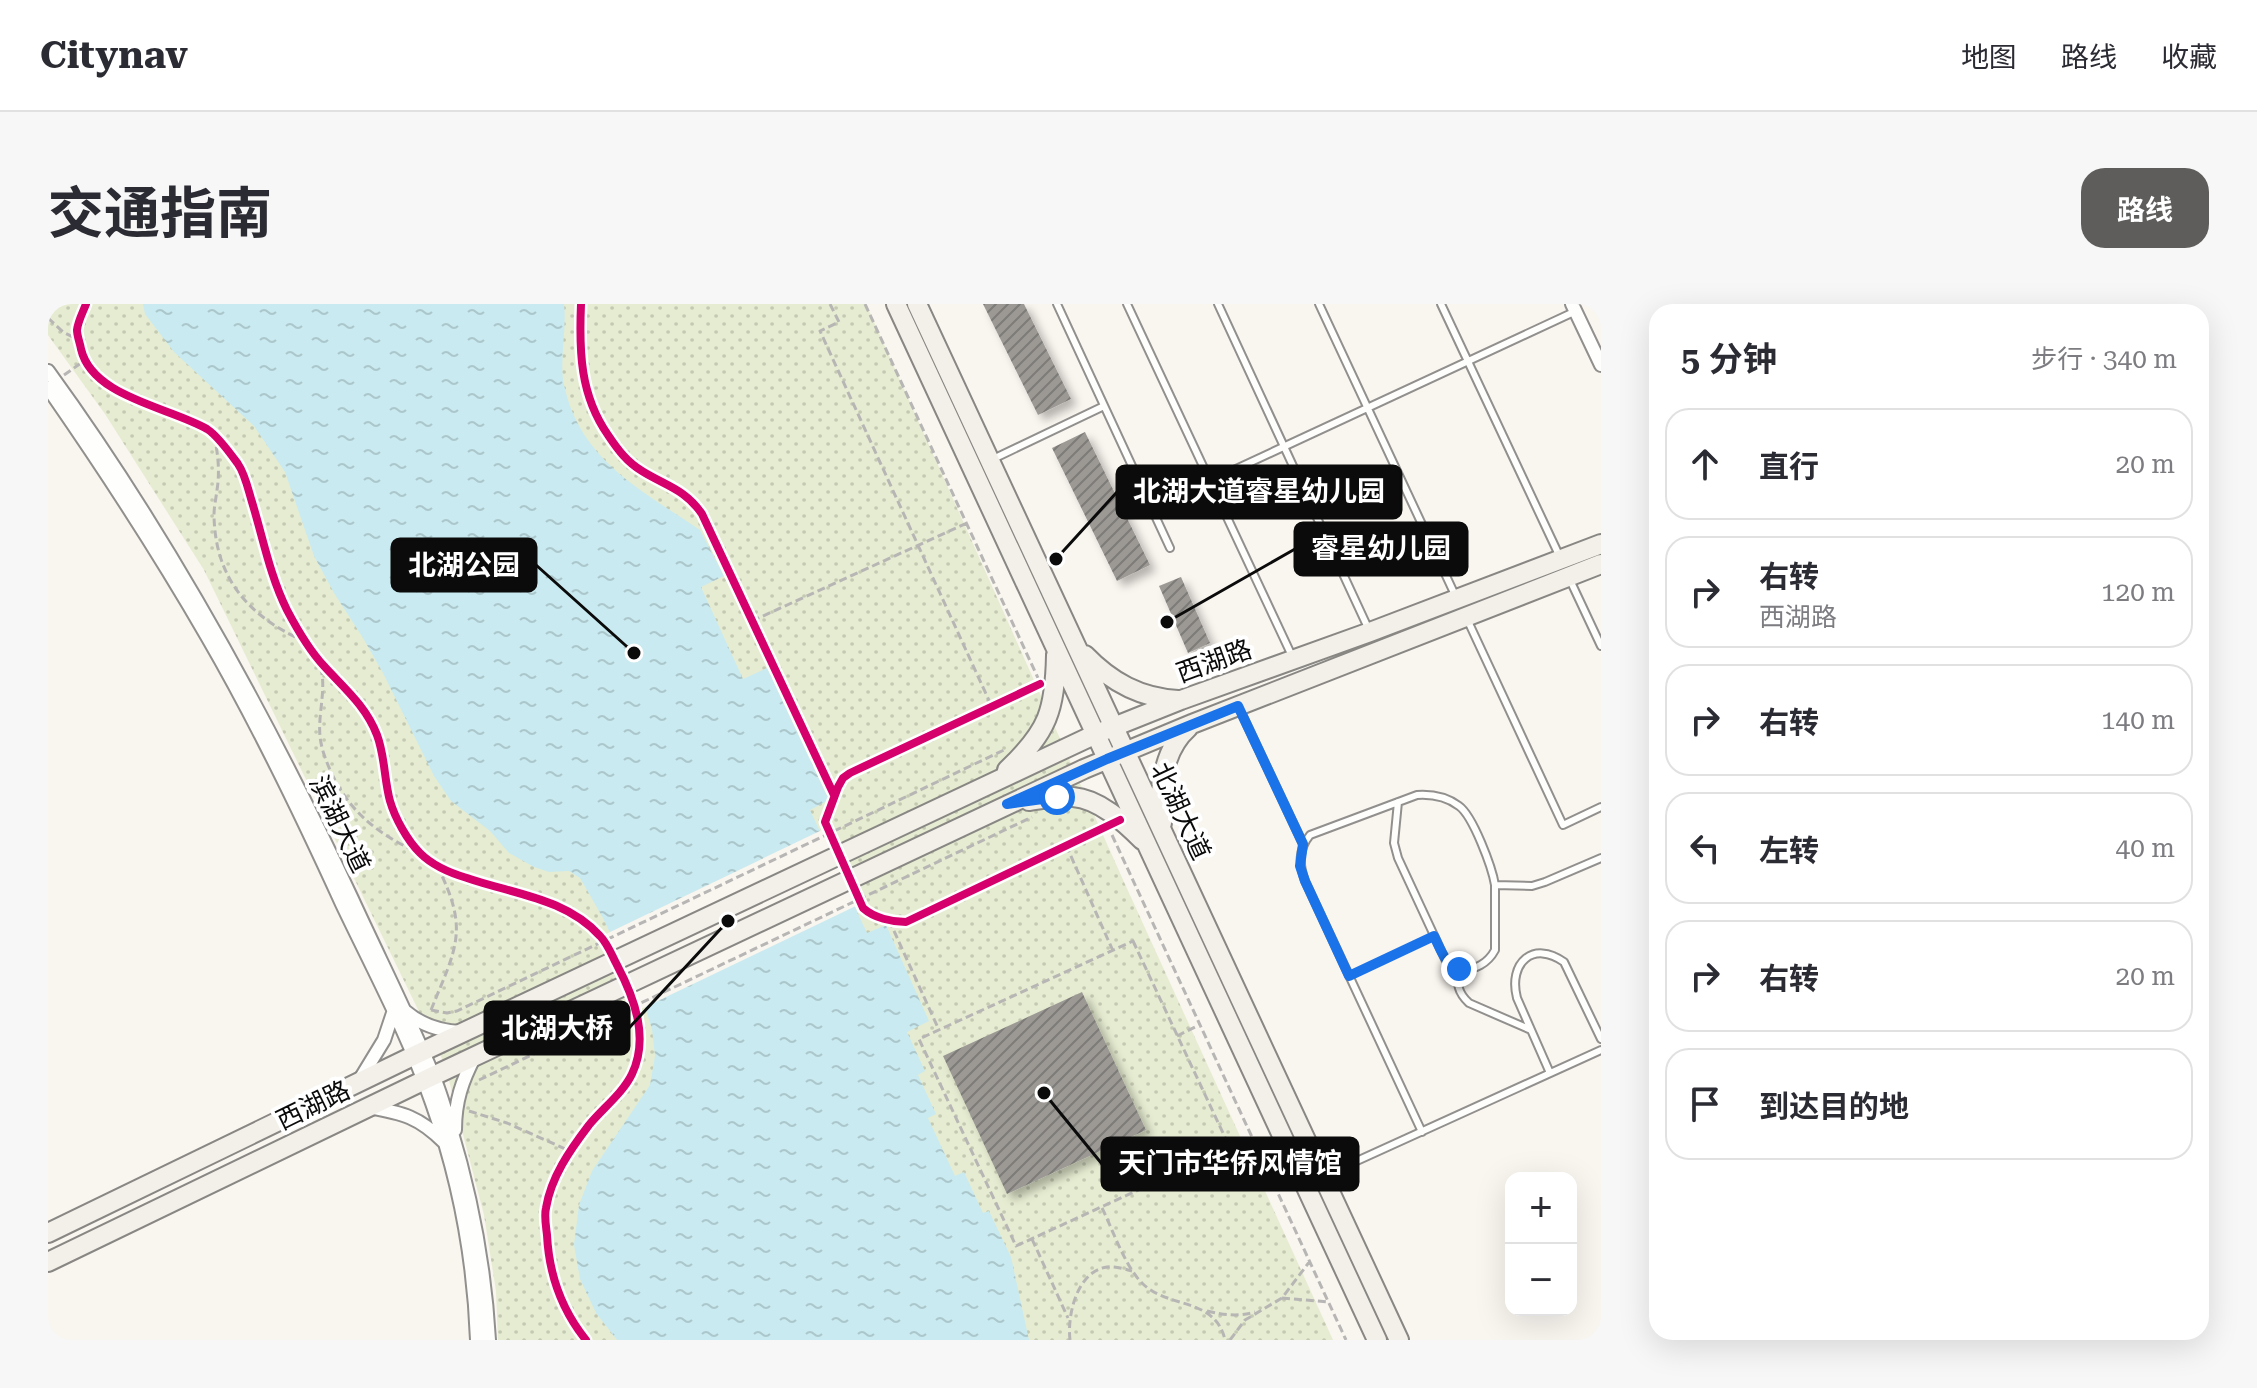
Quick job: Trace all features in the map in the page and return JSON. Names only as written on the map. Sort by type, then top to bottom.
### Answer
[{"type":"main road","name":"北湖大道","points":[[896,304],[1066,646],[1377,1340]]},
{"type":"main road","name":"北湖大道","points":[[917,304],[990,460],[1066,646]]},
{"type":"main road","name":"西湖路","points":[[48,1262],[1007,804],[1192,724],[1466,617],[1565,568],[1601,544]]},
{"type":"main road","name":"西湖路","points":[[48,1233],[464,1032],[1104,730],[1457,599],[1565,568],[1601,564]]},
{"type":"main road","points":[[995,781],[1030,748],[1043,727],[1051,709],[1066,646],[1130,689],[1159,699],[1181,700]]},
{"type":"main road","points":[[1007,804],[1057,797],[1090,801],[1113,823],[1156,842],[1165,770],[1172,748],[1192,724]]},
{"type":"main road","name":"北湖大道","points":[[1156,842],[1399,1340]]},
{"type":"street","points":[[1574,308],[1601,365]]},
{"type":"street","name":"滨湖大道","points":[[50,380],[210,641],[317,848],[429,1078],[470,1199],[481,1262],[489,1340]]},
{"type":"street","points":[[358,1083],[398,1011],[449,1032],[464,1032]]},
{"type":"street","points":[[369,1107],[407,1115],[450,1142],[460,1087],[475,1056]]},
{"type":"street","name":"滨湖大道","points":[[450,1142],[472,1278],[477,1340]]},
{"type":"lane","points":[[1057,304],[1170,548]]},
{"type":"lane","points":[[1127,304],[1294,660]]},
{"type":"lane","points":[[1218,304],[1379,651]]},
{"type":"lane","points":[[1319,304],[1563,825],[1601,807]]},
{"type":"lane","points":[[1441,304],[1601,646]]},
{"type":"lane","points":[[1210,481],[1468,362],[1574,308]]},
{"type":"lane","points":[[990,460],[1104,406]]},
{"type":"lane","points":[[1238,706],[1303,844]]},
{"type":"lane","points":[[1398,802],[1394,843],[1398,858],[1445,959],[1450,966],[1459,969],[1474,969],[1483,964],[1495,950],[1495,885],[1488,858],[1465,811],[1458,805],[1441,797],[1417,795],[1398,802],[1310,835],[1303,844],[1300,866],[1422,1132]]},
{"type":"lane","points":[[1495,885],[1532,886],[1601,858]]},
{"type":"lane","points":[[1550,1073],[1514,986],[1519,964],[1526,959],[1545,953],[1555,955],[1564,962],[1601,1039]]},
{"type":"lane","points":[[1459,969],[1458,988],[1469,1003],[1531,1030]]},
{"type":"lane","points":[[1322,1177],[1601,1050]]},
{"type":"path","points":[[830,304],[839,322],[820,331],[992,707]]},
{"type":"path","points":[[865,304],[1040,684],[1028,690]]},
{"type":"path","points":[[48,318],[63,332],[78,335],[84,361],[93,370]]},
{"type":"path","points":[[50,380],[84,361]]},
{"type":"path","points":[[212,433],[223,446]]},
{"type":"path","points":[[212,433],[219,460],[214,514],[218,550],[230,583],[252,609],[281,631],[306,642]]},
{"type":"path","points":[[752,621],[967,523]]},
{"type":"path","points":[[746,607],[758,634]]},
{"type":"path","points":[[299,631],[334,675]]},
{"type":"path","points":[[316,656],[322,674],[320,737],[338,788],[354,810],[378,831],[420,853]]},
{"type":"path","points":[[978,713],[1004,701]]},
{"type":"path","points":[[437,866],[450,891],[458,936],[431,1010],[447,1013],[457,1011],[1005,749]]},
{"type":"path","points":[[478,1081],[1035,816]]},
{"type":"path","points":[[825,822],[832,839]]},
{"type":"path","points":[[1113,823],[1116,843],[1346,1340]]},
{"type":"path","points":[[407,837],[420,853],[453,874]]},
{"type":"path","points":[[1052,852],[1079,839]]},
{"type":"path","points":[[1066,845],[1113,951]]},
{"type":"path","points":[[854,890],[863,908]]},
{"type":"path","points":[[886,919],[939,1030]]},
{"type":"path","points":[[886,919],[906,922]]},
{"type":"path","points":[[593,928],[610,951]]},
{"type":"path","points":[[1349,976],[1434,936]]},
{"type":"path","points":[[1133,941],[1230,1148],[1016,1246],[919,1039],[1113,951],[1133,941]]},
{"type":"path","points":[[629,991],[637,1016]]},
{"type":"path","points":[[1177,1036],[1200,1025]]},
{"type":"path","points":[[456,1107],[507,1123],[570,1151]]},
{"type":"path","points":[[562,1165],[577,1142]]},
{"type":"path","points":[[1102,1207],[1132,1271],[1152,1291],[1228,1316],[1242,1316],[1262,1309]]},
{"type":"path","points":[[1032,1239],[1070,1321]]},
{"type":"path","points":[[1205,1310],[1217,1320],[1228,1340],[1245,1320],[1282,1298],[1310,1261]]},
{"type":"path","points":[[1070,1340],[1071,1312],[1086,1278],[1107,1267],[1132,1271]]},
{"type":"path","points":[[1282,1298],[1329,1302]]},
{"type":"green space","points":[[48,304],[866,304],[1333,1340],[498,1340],[496,1291],[484,1215],[445,1065],[204,570],[105,414],[48,335]]},
{"type":"water","points":[[143,304],[564,304],[562,366],[572,411],[584,434],[616,471],[700,530],[724,576],[701,587],[743,679],[767,668],[829,800],[810,810],[867,933],[886,925],[929,1021],[907,1032],[925,1071],[918,1075],[936,1114],[928,1118],[955,1176],[964,1172],[983,1213],[989,1211],[1011,1257],[1029,1340],[617,1340],[596,1313],[580,1279],[574,1245],[579,1205],[592,1171],[650,1085],[655,1056],[646,1010],[603,918],[580,878],[569,871],[549,872],[534,867],[509,853],[490,831],[451,801],[434,776],[383,673],[314,556],[285,472],[254,426],[174,352],[145,314]]},
{"type":"pier","points":[[824,829],[858,905],[641,1009],[606,934]]},
{"type":"building","points":[[983,304],[1024,304],[1071,399],[1038,415]]},
{"type":"building","points":[[1085,432],[1150,565],[1117,581],[1052,448]]},
{"type":"building","points":[[1181,577],[1210,643],[1188,653],[1159,586]]},
{"type":"building","points":[[1082,992],[1146,1130],[1007,1194],[943,1056]]},
{"type":"cycle path","points":[[86,304],[77,335],[88,365],[100,379],[134,399],[207,429],[224,445],[240,468],[281,597],[313,653],[367,715],[382,751],[392,808],[415,848],[430,862],[448,871],[538,899],[571,913],[603,939],[624,978],[638,1019],[637,1060],[623,1088],[589,1125],[568,1154],[552,1185],[545,1211],[554,1277],[563,1303],[586,1340]]},
{"type":"cycle path","points":[[581,304],[583,372],[599,420],[627,460],[682,493],[702,514],[834,795]]},
{"type":"cycle path","points":[[1040,684],[843,778],[825,822],[863,908],[883,919],[906,922],[1120,820]]},
{"type":"place","name":"北湖大道睿星幼儿园","points":[[1056,559]]},
{"type":"place","name":"睿星幼儿园","points":[[1167,622]]},
{"type":"place","name":"北湖公园","points":[[634,653]]},
{"type":"place","name":"北湖大桥","points":[[728,921]]},
{"type":"place","name":"天门市华侨风情馆","points":[[1044,1093]]},
{"type":"route","points":[[1057,797],[1007,804],[1238,706],[1303,844],[1300,866],[1305,881],[1349,976],[1434,936],[1450,966],[1459,969]]}]
